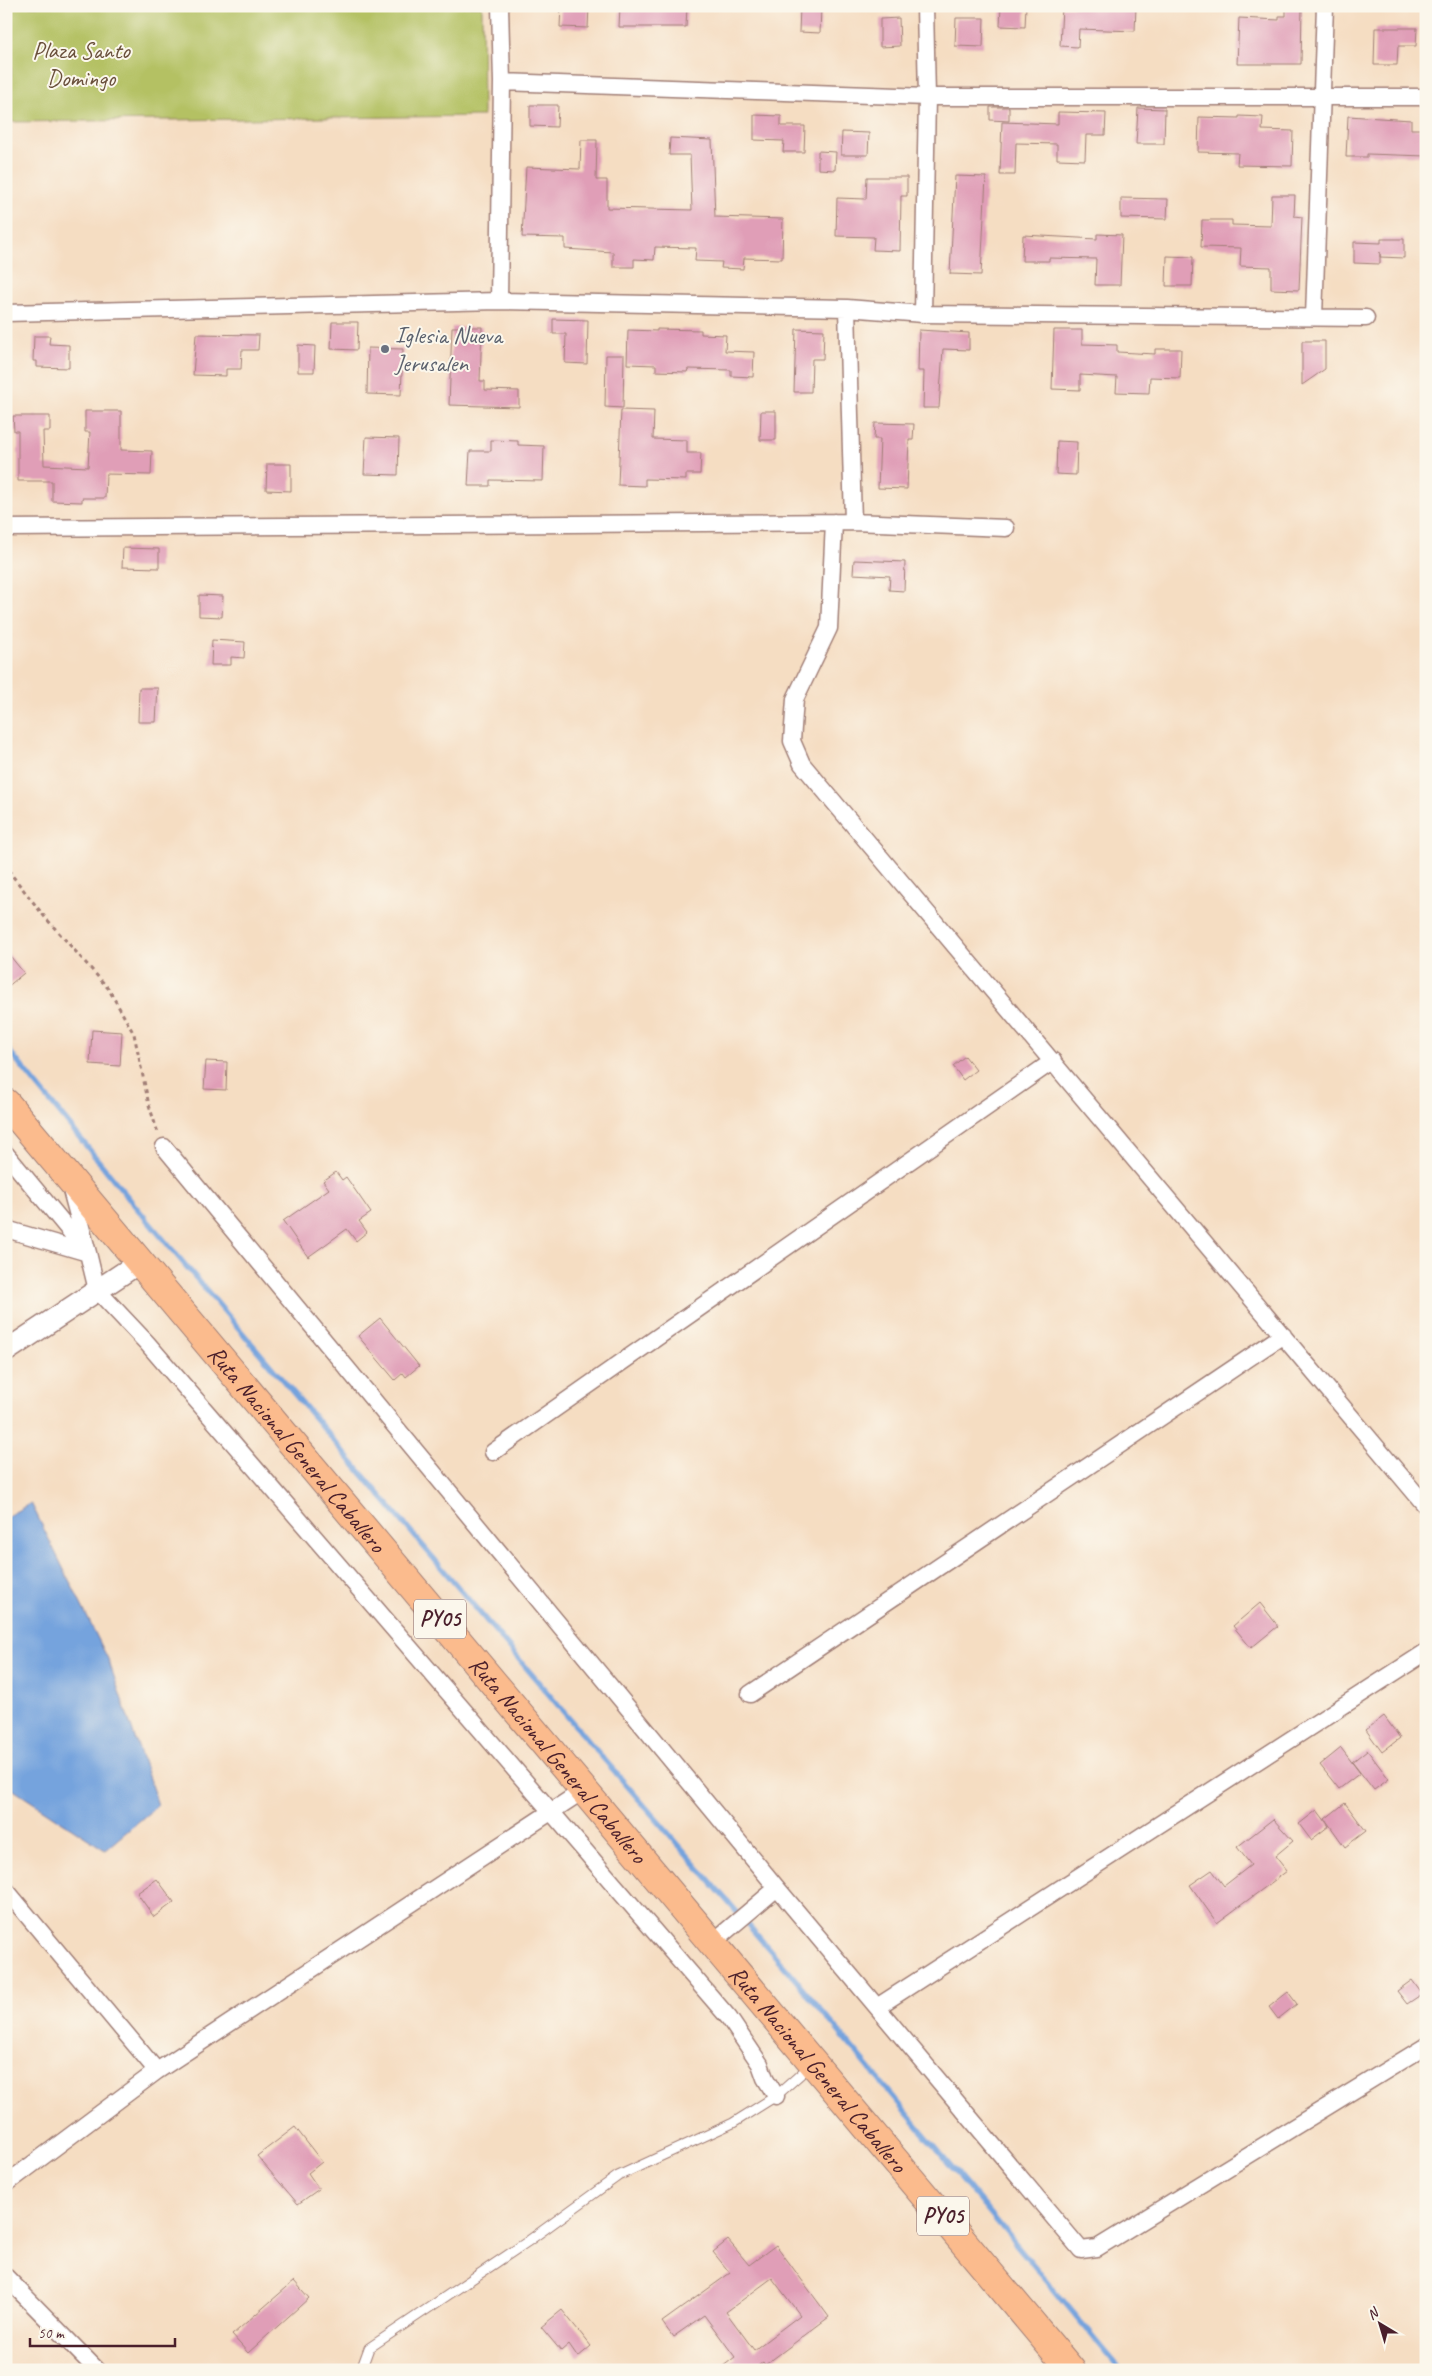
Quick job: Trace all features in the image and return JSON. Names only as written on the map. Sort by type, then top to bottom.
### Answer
[{"type":"highway","name":"Ruta Nacional General Caballero","points":[[6,1103],[584,1790],[722,1934],[814,2062],[1071,2370]]},
{"type":"street","points":[[499,301],[502,82],[500,6]]},
{"type":"street","points":[[923,314],[926,97],[925,6]]},
{"type":"street","points":[[1314,317],[1325,6]]},
{"type":"street","points":[[502,82],[926,97],[1426,97]]},
{"type":"street","points":[[6,313],[499,301],[846,308],[923,314],[1366,318]]},
{"type":"street","points":[[846,308],[853,522]]},
{"type":"street","points":[[834,522],[829,628],[795,698],[792,741],[802,764],[1426,1506]]},
{"type":"street","points":[[6,528],[853,522],[1006,528]]},
{"type":"street","points":[[494,1452],[1053,1061]]},
{"type":"street","points":[[164,1147],[777,1888],[1081,2250],[1097,2248],[1426,2046]]},
{"type":"street","points":[[6,1154],[88,1253]]},
{"type":"street","points":[[66,1174],[97,1290],[147,1343],[729,2018],[760,2064],[765,2078],[776,2096]]},
{"type":"street","points":[[6,1229],[88,1253]]},
{"type":"street","points":[[6,1350],[140,1262]]},
{"type":"street","points":[[750,1694],[1283,1335]]},
{"type":"street","points":[[877,2007],[1426,1652]]},
{"type":"street","points":[[6,2184],[157,2071],[584,1790]]},
{"type":"street","points":[[722,1934],[777,1888]]},
{"type":"street","points":[[6,1890],[157,2071]]},
{"type":"street","points":[[6,2277],[97,2370]]},
{"type":"lane","points":[[362,2370],[369,2348],[527,2242],[618,2176],[733,2123],[776,2096],[814,2062]]},
{"type":"path","points":[[6,862],[11,874],[44,916],[108,988],[134,1034],[149,1105],[164,1147]]},
{"type":"green space","name":"Plaza Santo Domingo","points":[[11,6],[482,6],[483,116],[11,122]]},
{"type":"water","points":[[31,1503],[108,1659],[158,1805],[105,1850],[6,1785],[6,1517]]},
{"type":"building","points":[[561,6],[589,6],[588,28],[560,27]]},
{"type":"building","points":[[620,6],[687,6],[686,27],[619,27]]},
{"type":"building","points":[[1001,6],[1026,6],[1025,27],[1000,26]]},
{"type":"building","points":[[1136,6],[1135,31],[1079,29],[1078,47],[1060,46],[1062,7]]},
{"type":"building","points":[[1286,6],[1302,6],[1301,64],[1237,64],[1239,18],[1279,20],[1279,16],[1286,16]]},
{"type":"building","points":[[800,7],[821,7],[820,33],[799,32]]},
{"type":"building","points":[[899,18],[900,46],[880,47],[880,19]]},
{"type":"building","points":[[956,18],[984,18],[983,47],[955,46]]},
{"type":"building","points":[[1375,28],[1417,28],[1416,46],[1398,46],[1397,65],[1374,65]]},
{"type":"building","points":[[530,105],[558,105],[557,127],[530,126]]},
{"type":"building","points":[[990,107],[1009,107],[1009,121],[990,120]]},
{"type":"building","points":[[1138,108],[1165,109],[1164,144],[1136,144]]},
{"type":"building","points":[[1058,112],[1106,113],[1105,135],[1086,135],[1085,160],[1057,159],[1057,144],[1016,143],[1015,175],[1000,175],[1002,122],[1058,124]]},
{"type":"building","points":[[754,115],[781,116],[781,126],[805,126],[804,152],[783,152],[784,141],[754,140]]},
{"type":"building","points":[[1239,116],[1263,117],[1262,130],[1293,131],[1292,166],[1237,165],[1238,153],[1198,152],[1199,117],[1239,118]]},
{"type":"building","points":[[1348,116],[1411,120],[1411,129],[1426,129],[1426,156],[1367,154],[1367,157],[1346,157]]},
{"type":"building","points":[[842,132],[869,133],[868,155],[841,155]]},
{"type":"building","points":[[670,138],[712,140],[715,217],[783,219],[782,259],[744,258],[743,269],[721,268],[722,262],[695,261],[696,248],[655,247],[654,260],[634,259],[634,267],[613,267],[613,252],[565,249],[565,238],[522,237],[526,167],[580,169],[581,140],[597,140],[596,180],[607,180],[607,208],[692,210],[690,155],[669,155]]},
{"type":"building","points":[[818,151],[836,152],[835,170],[818,169]]},
{"type":"building","points":[[955,176],[986,177],[981,275],[950,274]]},
{"type":"building","points":[[867,177],[907,177],[907,196],[901,196],[900,251],[873,250],[874,237],[836,236],[837,198],[866,199]]},
{"type":"building","points":[[1272,195],[1295,195],[1294,216],[1302,217],[1299,290],[1271,289],[1271,267],[1240,266],[1241,248],[1201,247],[1202,220],[1232,220],[1232,225],[1271,226]]},
{"type":"building","points":[[1121,198],[1168,199],[1167,219],[1121,218]]},
{"type":"building","points":[[1097,234],[1122,235],[1120,285],[1095,285],[1096,259],[1049,258],[1049,261],[1022,261],[1023,235],[1097,239]]},
{"type":"building","points":[[1381,239],[1404,239],[1404,258],[1380,257],[1380,264],[1354,263],[1354,242],[1381,243]]},
{"type":"building","points":[[1167,256],[1193,257],[1192,286],[1166,286]]},
{"type":"building","points":[[553,319],[588,320],[587,364],[565,363],[566,334],[553,334]]},
{"type":"building","points":[[332,322],[358,322],[357,350],[331,349]]},
{"type":"building","points":[[452,327],[482,327],[480,381],[485,381],[485,390],[519,391],[519,407],[449,405]]},
{"type":"building","points":[[657,329],[701,330],[701,334],[726,335],[725,351],[754,352],[753,377],[731,376],[731,370],[688,369],[687,372],[656,371],[656,365],[627,364],[628,330],[657,331]]},
{"type":"building","points":[[796,329],[824,330],[823,359],[812,359],[811,392],[794,392]]},
{"type":"building","points":[[919,330],[969,333],[969,350],[943,349],[939,408],[923,408],[924,371],[918,371]]},
{"type":"building","points":[[1054,330],[1082,330],[1082,344],[1117,345],[1117,352],[1155,354],[1155,349],[1181,349],[1180,378],[1150,377],[1149,393],[1116,392],[1117,377],[1080,375],[1080,390],[1052,389]]},
{"type":"building","points":[[196,334],[259,335],[258,350],[242,350],[241,369],[226,369],[226,376],[193,375]]},
{"type":"building","points":[[34,336],[50,336],[49,344],[69,345],[69,368],[37,367],[37,361],[33,361]]},
{"type":"building","points":[[1302,341],[1325,341],[1325,369],[1302,385]]},
{"type":"building","points":[[298,345],[315,346],[314,372],[298,372]]},
{"type":"building","points":[[368,348],[403,349],[401,395],[367,394]]},
{"type":"building","points":[[606,355],[624,355],[623,408],[605,407]]},
{"type":"building","points":[[621,410],[654,411],[653,439],[687,440],[687,453],[701,453],[700,474],[686,474],[686,480],[645,479],[645,486],[618,485]]},
{"type":"building","points":[[85,411],[121,411],[121,450],[152,451],[151,475],[106,474],[105,498],[82,498],[82,502],[52,501],[52,481],[18,481],[18,431],[14,431],[13,416],[50,416],[50,431],[43,431],[44,465],[88,467],[90,432],[85,432]]},
{"type":"building","points":[[761,411],[776,411],[776,440],[760,440]]},
{"type":"building","points":[[875,423],[914,424],[913,440],[909,440],[907,489],[878,488],[880,439],[874,439]]},
{"type":"building","points":[[366,437],[399,438],[398,475],[364,474]]},
{"type":"building","points":[[491,440],[518,441],[518,445],[544,446],[543,481],[490,480],[490,486],[468,486],[470,451],[491,451]]},
{"type":"building","points":[[1057,441],[1077,442],[1076,475],[1056,474]]},
{"type":"building","points":[[267,464],[291,464],[291,491],[266,490]]},
{"type":"building","points":[[123,548],[159,549],[159,568],[122,567]]},
{"type":"building","points":[[854,560],[905,562],[904,591],[889,590],[890,576],[853,574]]},
{"type":"building","points":[[199,595],[223,596],[222,617],[199,616]]},
{"type":"building","points":[[212,640],[245,642],[244,658],[231,657],[231,665],[211,665]]},
{"type":"building","points":[[139,688],[158,688],[156,722],[138,722]]},
{"type":"building","points":[[6,951],[24,973],[6,988]]},
{"type":"building","points":[[92,1030],[122,1032],[120,1066],[90,1064]]},
{"type":"building","points":[[965,1056],[976,1070],[963,1080],[953,1066]]},
{"type":"building","points":[[206,1061],[227,1062],[226,1090],[204,1089]]},
{"type":"building","points":[[336,1172],[342,1180],[346,1177],[371,1213],[359,1221],[367,1232],[356,1241],[347,1229],[308,1257],[283,1221],[329,1189],[323,1181]]},
{"type":"building","points":[[380,1318],[419,1366],[406,1377],[403,1373],[395,1380],[358,1336]]},
{"type":"building","points":[[1260,1603],[1278,1626],[1251,1648],[1233,1626]]},
{"type":"building","points":[[1384,1716],[1400,1738],[1382,1752],[1366,1730]]},
{"type":"building","points":[[1341,1748],[1360,1773],[1339,1789],[1320,1765]]},
{"type":"building","points":[[1367,1750],[1389,1779],[1374,1790],[1352,1762]]},
{"type":"building","points":[[1345,1803],[1366,1831],[1345,1847],[1325,1819]]},
{"type":"building","points":[[1317,1810],[1329,1826],[1311,1840],[1299,1824]]},
{"type":"building","points":[[1273,1819],[1293,1841],[1275,1856],[1287,1871],[1217,1923],[1190,1885],[1212,1870],[1224,1886],[1251,1865],[1237,1847]]},
{"type":"building","points":[[157,1879],[174,1902],[154,1917],[137,1893]]},
{"type":"building","points":[[1412,1980],[1422,1994],[1407,2004],[1397,1991]]},
{"type":"building","points":[[1288,1992],[1297,2004],[1278,2019],[1269,2007]]},
{"type":"building","points":[[295,2127],[322,2162],[308,2173],[319,2189],[298,2204],[257,2156]]},
{"type":"building","points":[[728,2240],[749,2265],[776,2245],[829,2317],[765,2365],[763,2362],[753,2370],[718,2370],[735,2357],[704,2315],[673,2337],[662,2322],[730,2273],[713,2252]],"holes":[[[772,2278],[800,2315],[754,2350],[726,2312]]]},
{"type":"building","points":[[294,2281],[309,2298],[248,2353],[232,2335]]},
{"type":"building","points":[[562,2310],[591,2346],[578,2357],[569,2344],[561,2351],[541,2327]]},
{"type":"waterway","points":[[6,1047],[136,1207],[590,1743],[790,1973],[1121,2370]]},
{"type":"place","name":"Iglesia Nueva Jerusalen","points":[[385,349]]}]
